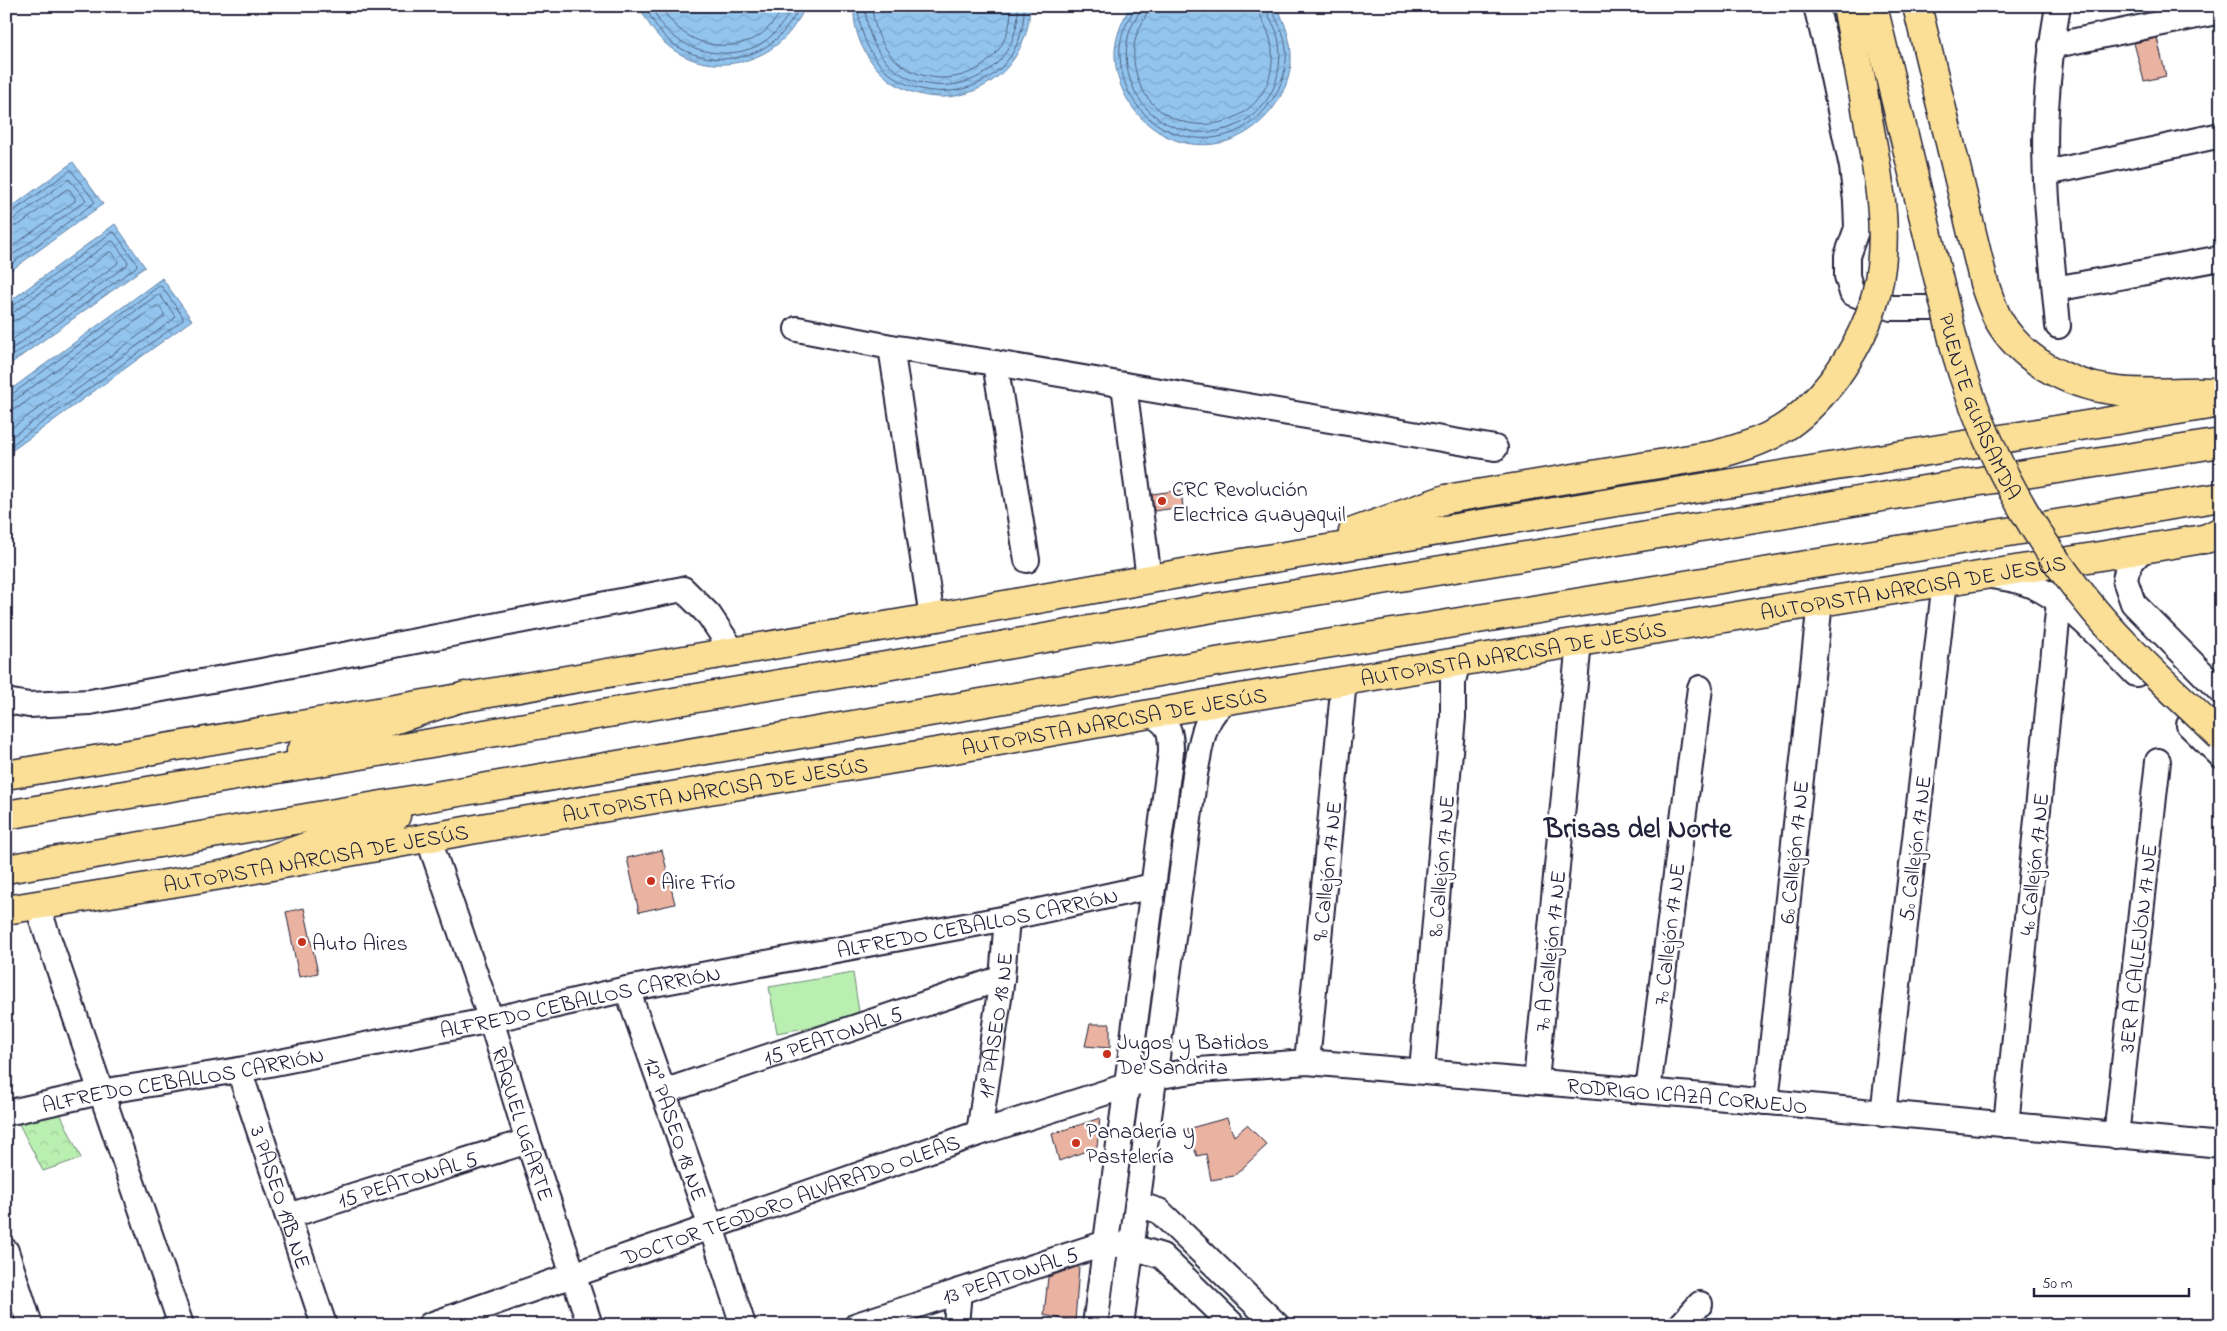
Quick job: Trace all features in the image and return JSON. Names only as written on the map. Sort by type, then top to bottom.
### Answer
[{"type":"main road","points":[[1284,556],[1446,499],[1714,454],[1749,446],[1794,422],[1824,393],[1853,351],[1866,325],[1872,307],[1882,248],[1882,211],[1877,168],[1847,6]]},
{"type":"main road","name":"PUENTE GUASAMDA","points":[[1873,6],[1968,391],[1981,426],[2006,481],[2044,545],[2096,612],[2221,737]]},
{"type":"main road","name":"PUENTE GUASAMDA","points":[[1886,6],[1976,377],[2008,455],[2054,536],[2082,574],[2130,628],[2221,718]]},
{"type":"main road","points":[[1917,6],[1984,283],[1995,312],[2010,334],[2036,360],[2053,372],[2106,390],[2221,392]]},
{"type":"main road","points":[[6,775],[932,618],[1284,556],[2221,404]]},
{"type":"main road","points":[[6,815],[211,782],[472,735],[939,657],[1213,608],[2221,443]]},
{"type":"main road","name":"AUTOPISTA NARCISA DE JESÚS","points":[[6,869],[220,834],[481,787],[1222,661],[2221,497]]},
{"type":"main road","name":"AUTOPISTA NARCISA DE JESÚS","points":[[6,910],[227,874],[428,837],[1228,700],[2142,550],[2215,535]]},
{"type":"main road","points":[[211,782],[465,696]]},
{"type":"main road","points":[[227,874],[481,787]]},
{"type":"street","points":[[1816,6],[1852,167],[1857,228],[1847,256],[1847,276],[1852,293],[1891,308],[1946,308]]},
{"type":"street","points":[[2058,6],[2051,46],[2046,110],[2047,173],[2058,326]]},
{"type":"street","points":[[2051,46],[2221,11]]},
{"type":"street","points":[[2047,173],[2221,135]]},
{"type":"street","points":[[2055,289],[2221,258]]},
{"type":"street","points":[[797,329],[891,347],[1495,448]]},
{"type":"street","points":[[891,347],[932,618]]},
{"type":"street","points":[[995,363],[1027,560]]},
{"type":"street","points":[[1124,385],[1150,579]]},
{"type":"street","points":[[2142,550],[2132,561],[2127,570],[2125,580],[2133,603],[2221,692]]},
{"type":"street","points":[[1985,575],[2022,582],[2044,592],[2076,615],[2221,756]]},
{"type":"street","name":"5º Callejón 17 NE","points":[[1883,1114],[1945,582]]},
{"type":"street","points":[[6,701],[29,705],[90,702],[251,673],[683,589],[708,616],[733,651]]},
{"type":"street","name":"6º Callejón 17 NE","points":[[1766,1102],[1820,602]]},
{"type":"street","name":"4º Callejón 17 NE","points":[[2006,1125],[2059,602]]},
{"type":"street","name":"7º A Callejón 17 NE","points":[[1536,1081],[1580,642]]},
{"type":"street","name":"8º Callejón 17 NE","points":[[1422,1070],[1453,717],[1453,681],[1458,662]]},
{"type":"street","name":"9º Callejón 17 NE","points":[[1307,1062],[1344,681]]},
{"type":"street","name":"7º Callejón 17 NE","points":[[1648,1091],[1700,688]]},
{"type":"street","points":[[1121,1325],[1195,774],[1206,724],[1218,706],[1228,700]]},
{"type":"street","points":[[1095,1325],[1125,1085],[1171,752],[1171,735],[1167,726],[1162,720],[1151,714]]},
{"type":"street","name":"3ER A CALLEJÓN 17 NE","points":[[2116,1136],[2158,761]]},
{"type":"street","name":"RAQUEL UGARTE","points":[[428,837],[491,1020],[528,1141],[590,1325]]},
{"type":"street","name":"ALFREDO CEBALLOS CARRIÓN","points":[[6,1112],[100,1092],[239,1070],[491,1020],[627,989],[1007,918],[1153,886]]},
{"type":"street","points":[[37,905],[180,1325]]},
{"type":"street","name":"11° PASEO 18 NE","points":[[978,1133],[1002,978],[1007,918]]},
{"type":"street","name":"15 PEATONAL 5","points":[[663,1092],[1002,978]]},
{"type":"street","name":"12° PASEO 18 NE","points":[[627,989],[711,1227],[743,1325]]},
{"type":"street","name":"RODRIGO ICAZA CORNEJO","points":[[1154,1077],[1199,1070],[1307,1062],[1422,1070],[2221,1145]]},
{"type":"street","name":"3 PASEO 19B NE","points":[[239,1070],[324,1325]]},
{"type":"street","name":"DOCTOR TEODORO ALVARADO OLEAS","points":[[433,1324],[978,1133],[1154,1077]]},
{"type":"street","name":"15 PEATONAL 5","points":[[288,1216],[528,1141]]},
{"type":"street","points":[[1137,1204],[1159,1211],[1277,1325]]},
{"type":"street","points":[[1106,1243],[1132,1247],[1162,1256],[1234,1325]]},
{"type":"street","name":"13 PEATONAL 5","points":[[857,1325],[1106,1243]]},
{"type":"street","points":[[6,1251],[20,1316]]},
{"type":"street","points":[[956,1325],[959,1291]]},
{"type":"street","points":[[1681,1325],[1700,1304]]},
{"type":"green space","points":[[853,973],[860,1018],[777,1033],[769,987]]},
{"type":"green space","points":[[60,1113],[81,1158],[43,1171],[19,1124]]},
{"type":"water","points":[[639,6],[805,6],[794,26],[783,39],[770,49],[755,57],[723,64],[706,63],[690,59],[675,51],[663,42],[654,31]]},
{"type":"water","points":[[854,6],[1029,6],[1028,26],[1015,57],[999,75],[980,88],[959,95],[938,97],[916,93],[896,84],[878,70],[859,40]]},
{"type":"water","points":[[1130,6],[1277,6],[1289,40],[1291,61],[1289,76],[1276,104],[1267,116],[1255,126],[1243,135],[1229,141],[1214,144],[1195,144],[1177,141],[1160,133],[1133,109],[1124,93],[1118,76],[1115,57],[1117,37]]},
{"type":"water","points":[[73,162],[103,204],[6,274],[6,211]]},
{"type":"water","points":[[115,224],[145,267],[6,367],[6,304]]},
{"type":"water","points":[[162,278],[192,320],[6,455],[6,393]]},
{"type":"building","points":[[2157,38],[2166,76],[2144,81],[2134,43]]},
{"type":"building","name":"CRC Revolución Electrica Guayaquil","points":[[1181,490],[1183,507],[1154,511],[1152,494]]},
{"type":"building","name":"Aire Frío","points":[[662,850],[675,904],[639,912],[627,858]]},
{"type":"building","name":"Auto Aires","points":[[304,908],[318,973],[299,977],[286,912]]},
{"type":"building","points":[[1090,1024],[1110,1024],[1110,1048],[1085,1046]]},
{"type":"building","name":"Panadería y Pastelería","points":[[1100,1118],[1097,1147],[1059,1161],[1052,1134]]},
{"type":"building","points":[[1227,1118],[1234,1136],[1247,1125],[1267,1145],[1234,1176],[1211,1180],[1206,1154],[1197,1156],[1187,1129]]},
{"type":"building","points":[[1079,1266],[1075,1322],[1044,1315],[1048,1277]]},
{"type":"place","name":"CRC Revolución Electrica Guayaquil","points":[[1162,501]]},
{"type":"place","name":"Aire Frío","points":[[651,881]]},
{"type":"place","name":"Auto Aires","points":[[302,942]]},
{"type":"place","name":"Jugos y Batidos De Sandrita","points":[[1107,1054]]},
{"type":"place","name":"Panadería y Pastelería","points":[[1076,1143]]},
{"type":"district","name":"Brisas del Norte","points":[[1638,827]]}]
